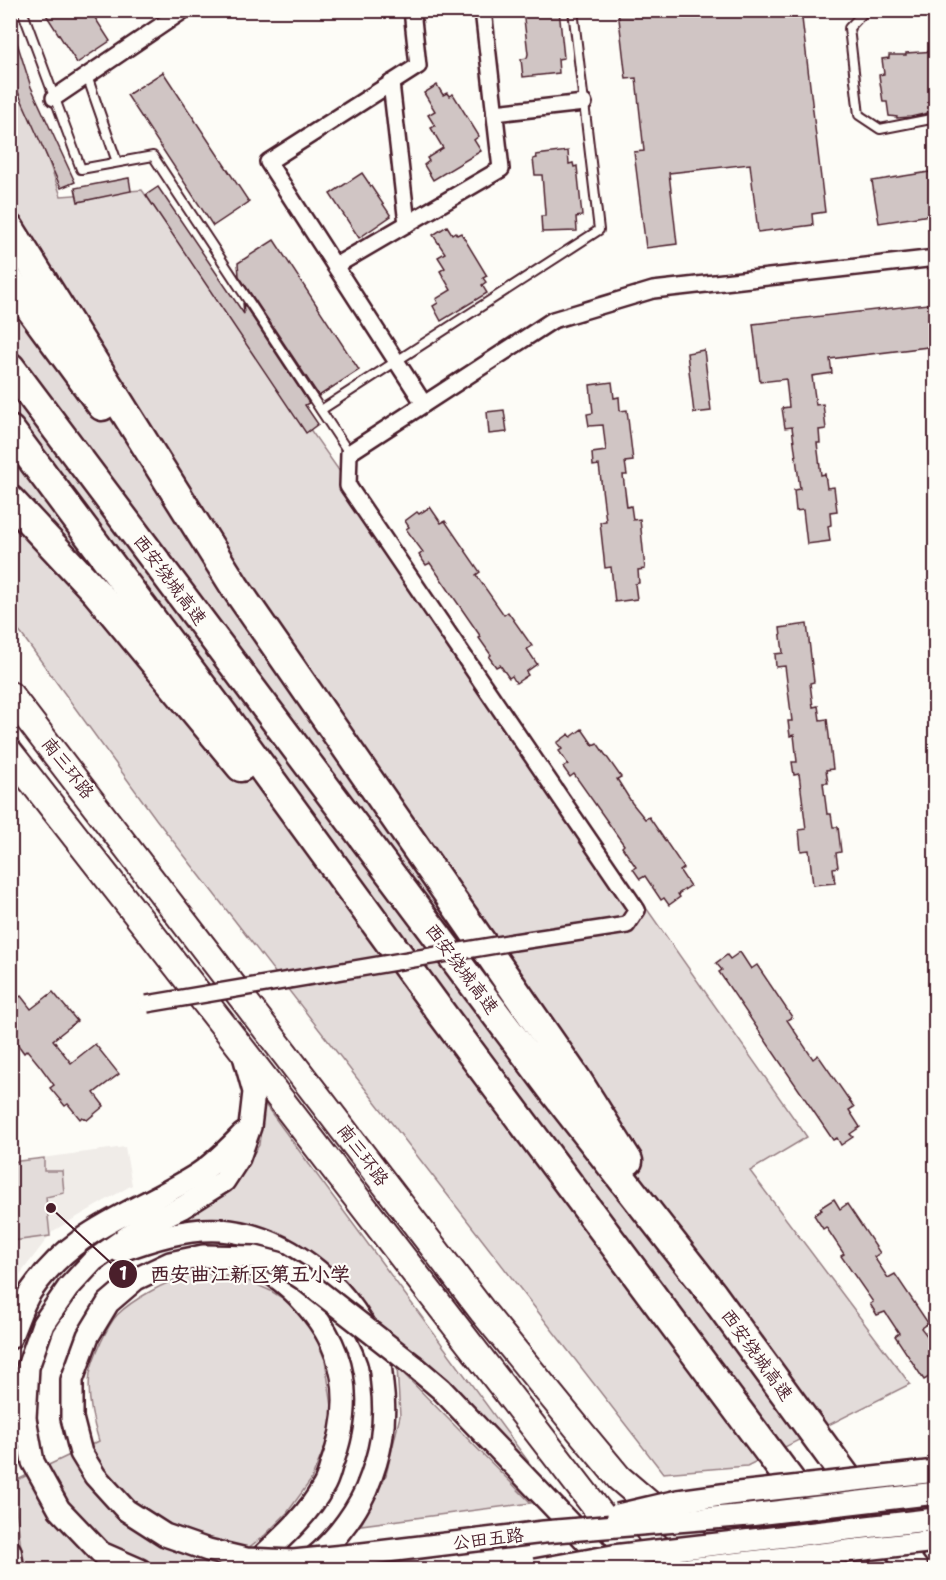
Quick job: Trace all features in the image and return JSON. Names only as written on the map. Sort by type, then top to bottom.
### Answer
[{"type":"highway","points":[[10,229],[235,587]]},
{"type":"highway","points":[[10,281],[235,587],[577,1080],[713,1295]]},
{"type":"highway","name":"西安绕城高速","points":[[10,367],[548,1084],[713,1295],[914,1569]]},
{"type":"highway","name":"西安绕城高速","points":[[10,430],[856,1569]]},
{"type":"highway","points":[[10,500],[97,593],[195,714],[392,945]]},
{"type":"highway","name":"南三环路","points":[[10,695],[483,1312],[612,1469],[698,1545],[756,1569]]},
{"type":"highway","name":"南三环路","points":[[10,753],[644,1569]]},
{"type":"main road","points":[[140,1569],[101,1552],[59,1509],[33,1462],[25,1418],[28,1367],[43,1323],[68,1287],[93,1261],[141,1227],[183,1207],[224,1181],[239,1158],[250,1127],[254,1092],[241,1048]]},
{"type":"main road","points":[[10,1338],[29,1293],[53,1264],[81,1238],[108,1221],[199,1174],[250,1127]]},
{"type":"main road","points":[[93,1261],[154,1238],[189,1231],[222,1230],[258,1239],[291,1251],[342,1293],[363,1323],[379,1359],[385,1404],[383,1437],[374,1471],[360,1502],[329,1543],[308,1563],[298,1569]]},
{"type":"main road","name":"公田五路","points":[[614,1569],[470,1419],[414,1366],[303,1279],[278,1263],[255,1257],[203,1256],[170,1263],[136,1279],[108,1304],[88,1336],[72,1380],[72,1418],[81,1453],[95,1476],[126,1510],[165,1535],[208,1550],[246,1559],[281,1561],[354,1556],[543,1532],[749,1515],[936,1493]]},
{"type":"main road","points":[[226,1257],[250,1263],[283,1280],[297,1293],[321,1323],[334,1347],[344,1383],[346,1411],[340,1444],[324,1487],[298,1522],[253,1565],[245,1569]]},
{"type":"main road","points":[[543,1532],[678,1501],[936,1471]]},
{"type":"main road","name":"公田五路","points":[[536,1569],[614,1556],[936,1519]]},
{"type":"main road","points":[[664,1569],[688,1569],[936,1541]]},
{"type":"main road","points":[[10,1551],[13,1569]]},
{"type":"street","points":[[54,98],[184,10]]},
{"type":"street","points":[[412,10],[418,66],[268,162],[424,404]]},
{"type":"street","points":[[335,266],[501,169],[483,10]]},
{"type":"street","points":[[391,83],[407,224]]},
{"type":"street","points":[[495,113],[584,103]]},
{"type":"street","points":[[147,1004],[627,925],[637,910],[348,486],[350,453],[553,320],[653,290],[936,258]]},
{"type":"lane","points":[[22,10],[81,169],[153,156],[350,453]]},
{"type":"lane","points":[[321,410],[599,230],[573,10]]},
{"type":"lane","points":[[866,10],[849,28],[859,115],[880,129],[936,118]]},
{"type":"lane","points":[[87,75],[117,162]]},
{"type":"shaded area","points":[[10,53],[61,196],[142,190],[807,1137],[750,1171],[910,1384],[747,1466],[663,1473],[156,819],[11,623]]},
{"type":"shaded area","points":[[264,1103],[550,1491],[373,1322],[353,1290],[309,1251],[274,1233],[237,1221],[212,1218],[179,1220],[210,1203],[238,1179],[259,1145]]},
{"type":"shaded area","points":[[125,1147],[132,1185],[53,1231],[11,1286],[11,1162]]},
{"type":"shaded area","points":[[44,1158],[44,1171],[62,1171],[64,1193],[46,1197],[50,1236],[13,1241],[16,1278],[11,1286],[11,1162]]},
{"type":"shaded area","points":[[192,1274],[216,1274],[244,1279],[271,1291],[295,1306],[313,1331],[325,1360],[333,1413],[326,1444],[311,1480],[287,1513],[265,1535],[221,1569],[20,1569],[22,1557],[13,1482],[99,1441],[91,1407],[90,1373],[94,1359],[113,1320],[132,1303],[171,1282]]},
{"type":"shaded area","points":[[397,1367],[531,1503],[361,1525],[386,1475],[400,1416]]},
{"type":"building","points":[[43,10],[90,10],[110,41],[77,63]]},
{"type":"building","points":[[523,10],[559,10],[564,58],[558,59],[559,73],[523,77],[521,59],[527,58],[528,54]]},
{"type":"building","points":[[618,10],[801,10],[825,212],[812,214],[813,225],[758,232],[750,164],[669,173],[677,244],[646,248],[634,152],[644,151],[636,78],[626,79]]},
{"type":"building","points":[[13,30],[31,87],[75,182],[61,188],[10,69],[10,31]]},
{"type":"building","points":[[936,51],[936,110],[928,110],[928,113],[911,117],[889,116],[887,102],[883,102],[879,75],[884,74],[882,59],[889,58],[889,55]]},
{"type":"building","points":[[163,72],[249,202],[213,226],[127,95]]},
{"type":"building","points":[[437,85],[443,95],[453,94],[479,136],[474,140],[481,151],[433,180],[424,165],[429,161],[427,158],[443,148],[431,128],[435,126],[428,115],[435,111],[424,93]]},
{"type":"building","points":[[568,151],[569,164],[573,163],[574,167],[577,166],[582,216],[576,217],[577,231],[542,232],[541,216],[545,216],[545,212],[542,175],[535,175],[533,159],[537,158],[536,155]]},
{"type":"building","points":[[936,171],[936,214],[879,223],[872,181]]},
{"type":"building","points":[[362,173],[391,216],[359,238],[330,194]]},
{"type":"building","points":[[129,178],[131,191],[78,202],[75,188]]},
{"type":"building","points":[[158,187],[244,314],[243,303],[309,403],[305,405],[318,424],[306,433],[146,195]]},
{"type":"building","points":[[447,226],[452,234],[461,233],[487,276],[483,278],[486,282],[482,285],[487,293],[441,321],[433,306],[438,303],[436,299],[451,290],[440,271],[445,268],[438,257],[445,253],[433,235]]},
{"type":"building","points":[[274,240],[359,370],[319,396],[239,276],[238,263]]},
{"type":"building","points":[[936,303],[936,346],[830,359],[832,373],[812,376],[816,405],[823,404],[826,429],[819,430],[820,443],[817,443],[821,475],[825,474],[827,488],[834,487],[837,511],[830,512],[831,525],[828,526],[830,541],[807,544],[803,510],[796,511],[794,490],[800,489],[792,427],[785,428],[782,408],[789,407],[786,379],[760,382],[753,324]]},
{"type":"building","points":[[704,350],[711,411],[694,413],[687,353]]},
{"type":"building","points":[[612,382],[614,398],[619,397],[620,411],[627,410],[633,461],[625,462],[627,475],[623,475],[627,507],[631,506],[633,520],[640,519],[645,569],[638,570],[639,583],[635,584],[637,599],[615,602],[611,567],[605,568],[600,522],[606,521],[599,465],[593,466],[592,453],[606,451],[603,425],[589,426],[587,414],[593,413],[590,385]]},
{"type":"building","points":[[504,410],[507,432],[489,434],[487,412]]},
{"type":"building","points":[[430,507],[441,523],[445,521],[480,572],[476,575],[504,615],[508,612],[532,646],[527,649],[537,664],[526,672],[528,675],[516,683],[512,676],[509,678],[500,665],[496,667],[479,638],[481,637],[430,563],[426,565],[419,555],[423,552],[406,529],[409,527],[405,521],[417,512],[419,514]]},
{"type":"building","points":[[807,624],[814,682],[810,683],[813,707],[818,706],[820,720],[827,719],[833,769],[826,770],[828,783],[823,783],[827,814],[831,814],[833,827],[838,827],[841,852],[836,853],[838,867],[833,868],[835,883],[813,885],[809,850],[801,851],[799,830],[806,829],[799,774],[794,775],[792,762],[797,762],[794,735],[790,736],[788,721],[792,721],[785,666],[776,667],[775,654],[783,653],[780,628]]},
{"type":"building","points":[[582,729],[593,745],[597,743],[621,777],[617,779],[632,803],[645,819],[649,817],[684,868],[680,871],[690,886],[678,894],[680,897],[669,905],[664,898],[661,900],[645,876],[640,879],[633,869],[636,867],[622,847],[624,845],[574,774],[570,777],[563,767],[568,764],[559,751],[562,749],[557,743],[569,734],[571,737]]},
{"type":"building","points":[[740,952],[751,969],[757,965],[792,1017],[787,1020],[813,1059],[818,1055],[854,1107],[849,1110],[860,1127],[850,1134],[853,1137],[841,1145],[837,1138],[833,1140],[719,972],[722,970],[716,963],[727,955],[730,959]]},
{"type":"building","points":[[53,992],[77,1021],[53,1040],[71,1063],[95,1044],[119,1074],[94,1093],[104,1106],[87,1120],[82,1117],[80,1119],[68,1104],[65,1106],[50,1088],[54,1085],[40,1066],[27,1050],[24,1053],[10,1034],[10,1004],[21,996],[31,1009]]},
{"type":"building","points":[[834,1199],[840,1209],[847,1204],[880,1253],[874,1257],[888,1278],[895,1274],[928,1323],[921,1328],[936,1347],[936,1373],[924,1380],[895,1336],[899,1333],[885,1312],[877,1315],[870,1304],[873,1302],[841,1256],[844,1254],[826,1227],[823,1229],[814,1215]]},
{"type":"place","name":"西安曲江新区第五小学","points":[[51,1208]]}]
